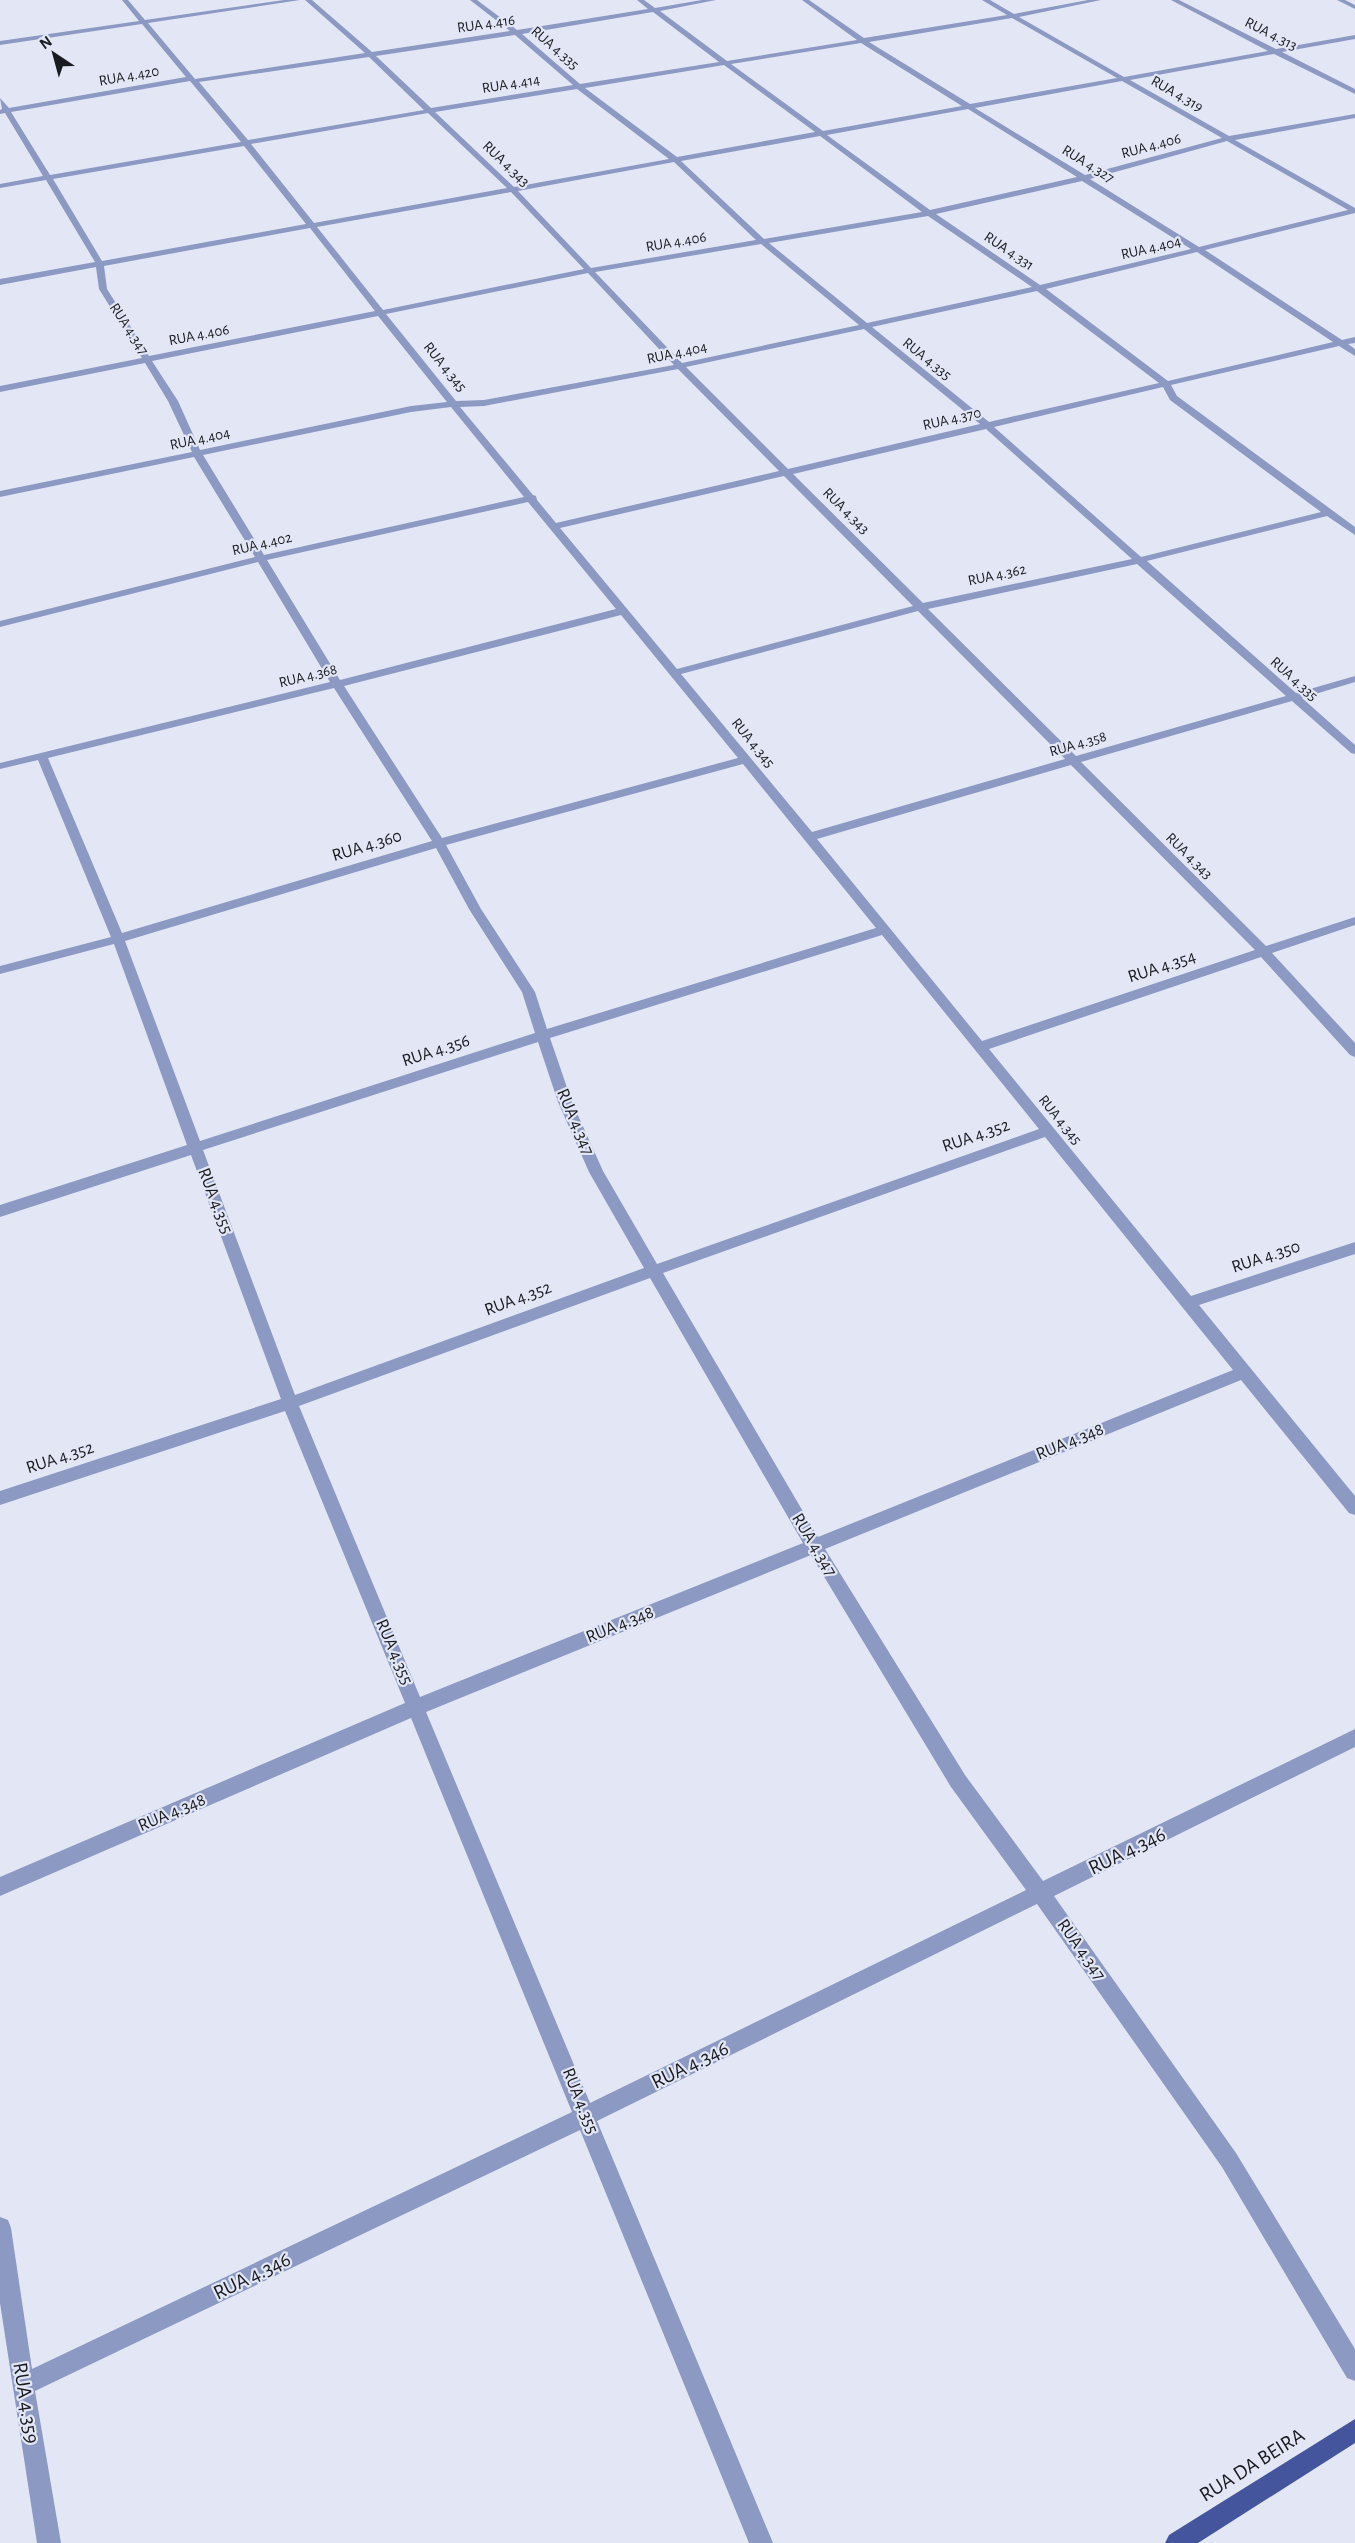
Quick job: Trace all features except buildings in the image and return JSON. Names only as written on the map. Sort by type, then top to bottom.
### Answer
[{"type":"main road","name":"RUA DA BEIRA","points":[[1177,2543],[1355,2430]]},
{"type":"street","name":"RUA 4.345","points":[[125,0],[247,144],[453,404],[533,498],[622,611],[1355,1508]]},
{"type":"street","points":[[0,43],[297,0]]},
{"type":"street","name":"RUA 4.343","points":[[308,0],[369,53],[513,190],[587,271],[680,366],[1264,952],[1355,1052]]},
{"type":"street","name":"RUA 4.335","points":[[473,0],[518,34],[578,86],[676,160],[761,240],[988,426],[1355,751]]},
{"type":"street","name":"RUA 4.331","points":[[640,0],[929,213],[1039,288],[1166,384],[1173,398],[1355,532]]},
{"type":"street","name":"RUA 4.416","points":[[193,80],[369,53],[518,34],[713,0]]},
{"type":"street","name":"RUA 4.327","points":[[805,0],[863,41],[966,106],[1008,129],[1355,352]]},
{"type":"street","name":"RUA 4.319","points":[[985,0],[1355,211]]},
{"type":"street","name":"RUA 4.414","points":[[0,186],[429,111],[1014,16],[1098,0]]},
{"type":"street","name":"RUA 4.313","points":[[1174,0],[1355,92]]},
{"type":"street","points":[[1340,0],[1355,7]]},
{"type":"street","points":[[0,282],[1355,37]]},
{"type":"street","name":"RUA 4.420","points":[[3,111],[193,80]]},
{"type":"street","name":"RUA 4.347","points":[[0,100],[3,111],[94,252],[103,289],[174,401],[197,453],[263,558],[337,684],[439,843],[475,909],[528,992],[544,1035],[564,1102],[596,1172],[814,1546],[958,1781],[1229,2160],[1355,2370]]},
{"type":"street","name":"RUA 4.406","points":[[0,388],[587,271],[929,213],[1084,178],[1227,139],[1355,116]]},
{"type":"street","name":"RUA 4.404","points":[[0,494],[411,409],[453,404],[484,404],[680,366],[1039,288],[1355,211]]},
{"type":"street","name":"RUA 4.370","points":[[555,526],[1355,340]]},
{"type":"street","name":"RUA 4.402","points":[[0,624],[263,558],[533,498]]},
{"type":"street","name":"RUA 4.362","points":[[674,672],[921,607],[1140,560],[1328,513]]},
{"type":"street","name":"RUA 4.368","points":[[0,766],[337,684],[622,611]]},
{"type":"street","name":"RUA 4.358","points":[[809,837],[1355,679]]},
{"type":"street","name":"RUA 4.355","points":[[42,756],[118,939],[290,1403],[761,2543]]},
{"type":"street","name":"RUA 4.360","points":[[0,970],[118,939],[439,843],[745,760]]},
{"type":"street","name":"RUA 4.354","points":[[980,1047],[1355,921]]},
{"type":"street","name":"RUA 4.356","points":[[0,1211],[544,1035],[884,930]]},
{"type":"street","name":"RUA 4.352","points":[[0,1498],[290,1403],[1048,1131]]},
{"type":"street","name":"RUA 4.350","points":[[1188,1303],[1355,1248]]},
{"type":"street","name":"RUA 4.348","points":[[0,1887],[417,1707],[1244,1372]]},
{"type":"street","name":"RUA 4.346","points":[[23,2385],[586,2116],[1355,1738]]},
{"type":"street","name":"RUA 4.359","points":[[0,2228],[23,2385],[50,2543]]}]
